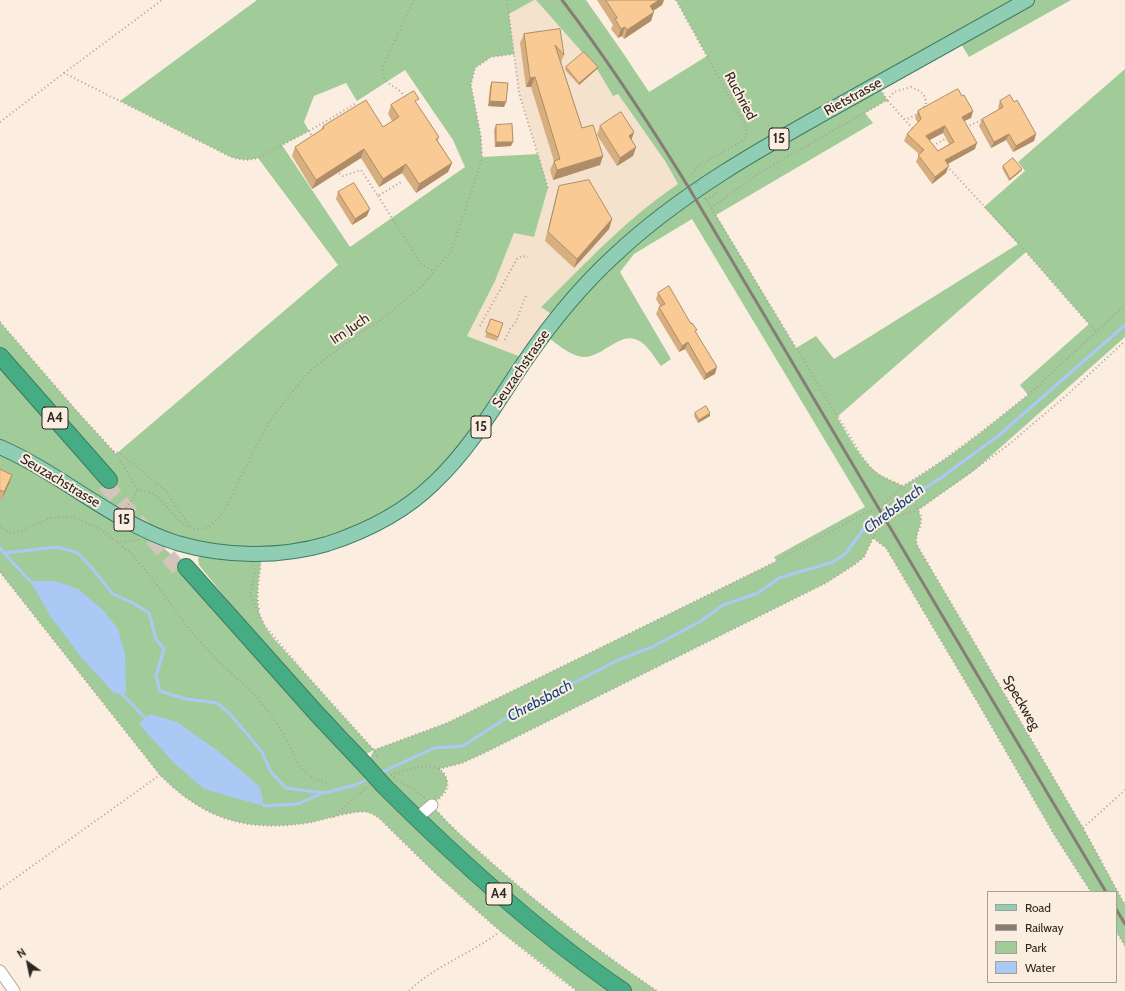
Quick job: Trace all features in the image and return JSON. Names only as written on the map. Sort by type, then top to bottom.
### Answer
[{"type":"highway","name":"A4","points":[[0,356],[107,482],[0,365]]},
{"type":"highway","name":"A4","points":[[184,569],[317,714],[369,766],[417,818],[513,907],[583,962],[623,991]]},
{"type":"highway","name":"A4","points":[[387,785],[439,848],[510,911],[562,954],[613,991]]},
{"type":"main road","name":"Rietstrasse","points":[[683,198],[740,162],[1027,0]]},
{"type":"main road","name":"Seuzachstrasse","points":[[0,447],[33,464],[119,517],[154,534],[177,542],[205,549],[232,553],[262,554],[288,552],[315,547],[345,538],[366,530],[387,518],[420,496],[435,483],[464,451],[544,334],[580,290],[613,256],[683,198]]},
{"type":"street","points":[[417,818],[432,805]]},
{"type":"street","points":[[0,972],[14,991]]},
{"type":"path","points":[[0,122],[162,0]]},
{"type":"path","points":[[405,96],[400,90],[388,84],[382,74],[383,66],[414,0]]},
{"type":"path","points":[[507,0],[519,93],[548,188]]},
{"type":"path","name":"Ruchried","points":[[676,0],[747,129],[745,138],[741,142],[696,167],[693,173],[696,183],[706,200]]},
{"type":"path","name":"Im Juch","points":[[191,528],[202,529],[210,526],[223,514],[270,421],[310,371],[334,352],[386,316],[421,287],[451,251],[482,157],[481,137],[471,85],[475,68],[491,57],[514,54]]},
{"type":"path","points":[[64,73],[231,157],[240,160],[258,158],[309,131],[355,104]]},
{"type":"path","points":[[877,84],[887,100],[915,131]]},
{"type":"path","points":[[711,208],[762,171],[887,100],[894,92],[911,87],[922,91],[926,99],[926,105],[917,114],[906,120]]},
{"type":"path","points":[[963,129],[989,116]]},
{"type":"path","points":[[309,131],[317,144]]},
{"type":"path","points":[[930,148],[950,136]]},
{"type":"path","points":[[944,163],[1019,244],[1096,332]]},
{"type":"path","points":[[334,170],[343,176],[361,170],[421,264],[434,272]]},
{"type":"path","points":[[378,196],[401,182]]},
{"type":"path","points":[[716,194],[706,200],[863,458],[879,474],[903,486],[918,510]]},
{"type":"path","points":[[480,326],[517,258],[528,256]]},
{"type":"path","points":[[504,340],[516,322],[527,294]]},
{"type":"path","points":[[374,750],[447,723],[777,561],[866,512],[875,510],[884,504],[903,486],[939,464],[1028,394],[1125,306]]},
{"type":"path","points":[[0,322],[75,410],[112,450],[138,490],[152,493],[159,498],[179,521],[191,528]]},
{"type":"path","points":[[432,805],[447,788],[446,777],[439,769],[462,763],[480,755],[826,583],[854,565],[864,556],[876,530],[890,519],[918,510],[975,470],[1037,421],[1125,341]]},
{"type":"path","points":[[112,450],[121,454],[165,490],[191,528]]},
{"type":"path","points":[[119,517],[138,490]]},
{"type":"path","name":"Speckweg","points":[[918,510],[922,520],[916,536],[917,545],[1083,828],[1125,904]]},
{"type":"path","points":[[0,526],[9,533],[22,531],[50,518],[67,517],[76,518],[102,530],[131,553],[157,585],[191,632],[214,658],[256,696],[290,744],[299,766],[312,778],[327,783]]},
{"type":"path","points":[[873,538],[886,548],[1055,836],[1090,891]]},
{"type":"path","points":[[262,554],[257,602],[265,626],[374,750]]},
{"type":"path","points":[[0,572],[160,775],[192,803],[219,817],[241,823],[270,826],[293,825],[355,812],[366,812],[373,814],[380,819],[441,879],[500,931],[577,991]]},
{"type":"path","points":[[369,766],[374,750]]},
{"type":"path","points":[[0,889],[160,775]]},
{"type":"path","points":[[387,785],[414,789],[472,845],[543,906],[578,935],[657,991]]},
{"type":"path","points":[[1083,828],[1125,790]]},
{"type":"path","points":[[408,991],[422,980],[484,944],[500,931]]},
{"type":"path","points":[[1117,933],[1125,946]]},
{"type":"shaded area","points":[[536,0],[597,69],[613,95],[617,93],[665,161],[678,184],[657,198],[617,233],[541,306],[557,318],[526,359],[467,336],[495,281],[514,233],[534,237],[548,188],[519,93],[509,14]]},
{"type":"green space","points":[[257,0],[534,0],[509,14],[514,54],[491,57],[475,68],[471,85],[481,137],[482,157],[538,154],[548,188],[534,237],[514,233],[495,281],[467,336],[526,359],[452,466],[366,530],[262,554],[258,583],[258,605],[261,619],[265,626],[279,644],[374,750],[447,723],[777,561],[774,557],[865,507],[692,219],[634,254],[620,272],[671,359],[661,366],[646,346],[636,339],[630,338],[621,340],[593,355],[586,357],[578,356],[562,348],[544,334],[557,318],[541,307],[590,258],[624,227],[659,197],[678,184],[665,161],[618,94],[613,96],[597,69],[536,0],[586,0],[649,92],[707,56],[676,0],[1071,0],[969,57],[958,39],[877,84],[887,100],[865,113],[873,123],[716,215],[796,348],[816,336],[834,359],[1018,244],[984,207],[1025,171],[1018,162],[1125,69],[1125,337],[975,470],[918,510],[921,520],[917,536],[917,545],[1083,828],[1125,905],[1125,946],[1117,933],[1117,891],[1090,891],[1055,836],[886,548],[873,538],[864,557],[826,583],[480,755],[462,763],[439,769],[447,779],[447,784],[441,797],[432,805],[446,821],[493,864],[553,914],[594,946],[657,991],[577,991],[500,931],[436,874],[380,819],[371,813],[355,812],[313,822],[290,825],[269,826],[249,824],[230,820],[212,813],[177,791],[160,775],[0,572],[0,322],[116,454],[338,265],[258,158],[244,160],[231,157],[120,101]],"holes":[[[405,70],[453,140],[465,167],[350,247],[282,145],[309,131],[304,122],[314,96],[346,83],[357,101]],[[1026,252],[1089,324],[1020,385],[1028,395],[952,454],[903,486],[881,476],[870,466],[854,446],[837,417]],[[141,529],[204,550],[198,559],[199,565],[274,658],[297,684],[350,735],[364,755],[374,750],[366,766],[186,567]]]},
{"type":"water","points":[[30,581],[55,581],[78,589],[104,611],[118,629],[125,654],[126,692],[122,694],[114,693],[81,657],[51,617]]},
{"type":"water","points":[[150,714],[177,722],[218,751],[260,787],[264,806],[204,789],[174,763],[139,724]]},
{"type":"building","points":[[606,0],[659,0],[650,6],[654,12],[627,30],[625,27],[621,29],[615,19],[617,18]]},
{"type":"building","points":[[560,29],[564,55],[555,45],[582,128],[593,125],[603,156],[557,170],[554,161],[560,159],[535,77],[530,78],[524,34]]},
{"type":"building","points":[[584,52],[598,67],[579,83],[566,67]]},
{"type":"building","points":[[492,82],[508,83],[506,102],[490,101]]},
{"type":"building","points":[[958,89],[962,96],[964,95],[973,111],[962,117],[977,143],[945,160],[949,166],[935,177],[918,155],[924,150],[907,134],[921,119],[918,111]],"holes":[[[945,126],[954,142],[938,151],[926,136]]]},
{"type":"building","points":[[414,91],[419,99],[415,101],[439,137],[436,139],[452,163],[419,184],[406,164],[383,179],[364,149],[316,180],[295,147],[324,128],[323,126],[366,100],[383,127],[399,117],[391,105]]},
{"type":"building","points":[[1010,95],[1014,102],[1017,100],[1036,134],[1016,146],[1009,134],[994,142],[982,119],[1003,107],[1000,101]]},
{"type":"building","points":[[621,112],[634,132],[629,136],[636,147],[620,158],[600,126]]},
{"type":"building","points":[[512,124],[513,142],[496,142],[496,125]]},
{"type":"building","points":[[1013,158],[1022,169],[1010,179],[1003,166]]},
{"type":"building","points":[[589,180],[612,219],[577,259],[548,232],[559,186]]},
{"type":"building","points":[[354,183],[370,209],[355,219],[338,192]]},
{"type":"building","points":[[669,286],[691,324],[692,323],[697,330],[695,331],[717,367],[706,374],[688,342],[682,346],[659,307],[665,304],[658,293]]},
{"type":"building","points":[[491,319],[503,323],[498,337],[486,332]]},
{"type":"building","points":[[706,406],[710,413],[699,420],[695,413]]},
{"type":"building","points":[[0,469],[12,475],[4,492],[0,490]]},
{"type":"waterway","name":"Chrebsbach","points":[[380,773],[434,748],[463,746],[503,720],[618,660],[652,647],[701,621],[723,605],[758,593],[779,578],[833,562],[846,553],[863,530],[877,519],[942,477],[998,436],[1125,325]]},
{"type":"waterway","name":"Chrebsbach","points":[[0,548],[4,553],[57,547],[78,553],[113,594],[131,602],[149,613],[156,639],[164,649],[156,676],[160,691],[186,699],[217,703],[229,713],[262,752],[271,772],[286,788],[324,793],[355,785],[370,778]]},
{"type":"waterway","points":[[4,553],[30,581]]},
{"type":"waterway","points":[[122,694],[145,718]]},
{"type":"waterway","points":[[264,806],[298,804],[322,793]]},
{"type":"tunnel","points":[[105,484],[181,571]]},
{"type":"railway","points":[[562,0],[628,92],[689,188],[1105,891]]},
{"type":"railway","points":[[1117,911],[1125,924]]}]
